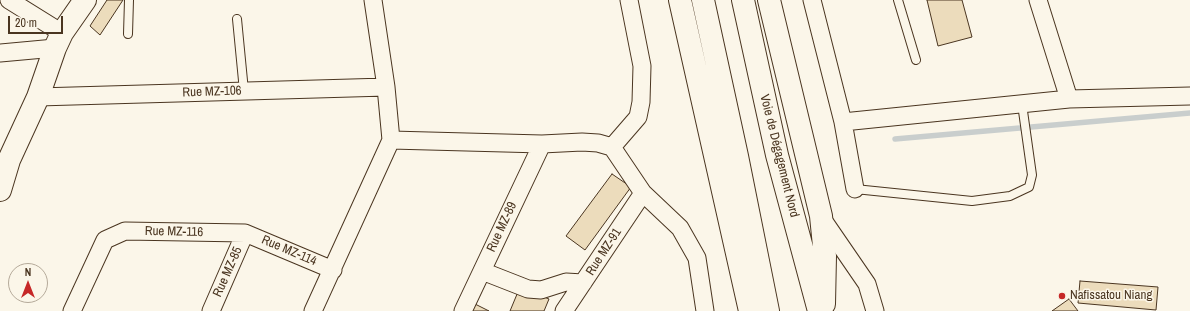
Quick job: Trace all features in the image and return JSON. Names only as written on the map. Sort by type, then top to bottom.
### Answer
[{"type":"main road","points":[[0,190],[5,160],[38,97],[58,40],[84,0]]},
{"type":"main road","points":[[680,0],[750,311]]},
{"type":"main road","points":[[703,0],[737,156],[768,311]]},
{"type":"main road","name":"Voie de Dégagement Nord","points":[[743,0],[777,155],[819,311]]},
{"type":"main road","points":[[769,0],[821,216],[825,256],[824,311]]},
{"type":"street","points":[[9,0],[58,40]]},
{"type":"street","points":[[313,311],[391,140],[386,87],[373,0]]},
{"type":"street","points":[[612,147],[638,117],[641,102],[642,66],[629,0]]},
{"type":"street","points":[[812,0],[843,122],[855,189]]},
{"type":"street","points":[[1038,0],[1069,99]]},
{"type":"street","points":[[0,53],[58,40]]},
{"type":"street","name":"Rue MZ-106","points":[[38,97],[386,87]]},
{"type":"street","points":[[843,122],[1023,110],[1069,99],[1190,96]]},
{"type":"street","points":[[391,140],[542,144],[598,143],[612,147],[643,193],[680,228],[697,258],[705,311]]},
{"type":"street","name":"Rue MZ-89","points":[[463,311],[542,144]]},
{"type":"street","name":"Rue MZ-91","points":[[564,311],[643,193]]},
{"type":"street","points":[[821,216],[867,284],[875,311]]},
{"type":"street","name":"Rue MZ-116","points":[[72,311],[105,240],[125,231],[245,233]]},
{"type":"street","name":"Rue MZ-114","points":[[245,233],[333,270]]},
{"type":"street","name":"Rue MZ-85","points":[[211,311],[245,233]]},
{"type":"street","points":[[482,271],[528,289],[541,290],[566,282],[583,283]]},
{"type":"lane","points":[[128,0],[128,34]]},
{"type":"lane","points":[[898,0],[916,60]]},
{"type":"lane","points":[[237,19],[244,91]]},
{"type":"lane","points":[[855,189],[972,201],[1010,196],[1029,188],[1032,175],[1023,110]]},
{"type":"building","points":[[107,0],[123,0],[100,35],[90,26]]},
{"type":"building","points":[[927,0],[962,0],[972,37],[938,46]]},
{"type":"building","points":[[612,174],[631,187],[585,250],[566,236]]},
{"type":"building","points":[[1080,281],[1158,287],[1156,310],[1078,303]]},
{"type":"building","points":[[520,287],[549,299],[544,311],[510,311]]},
{"type":"building","points":[[1069,299],[1078,311],[1052,311]]},
{"type":"building","points":[[473,303],[489,311],[469,311]]},
{"type":"waterway","points":[[895,139],[1190,113]]},
{"type":"place","name":"Nafissatou Niang","points":[[1062,296]]}]
